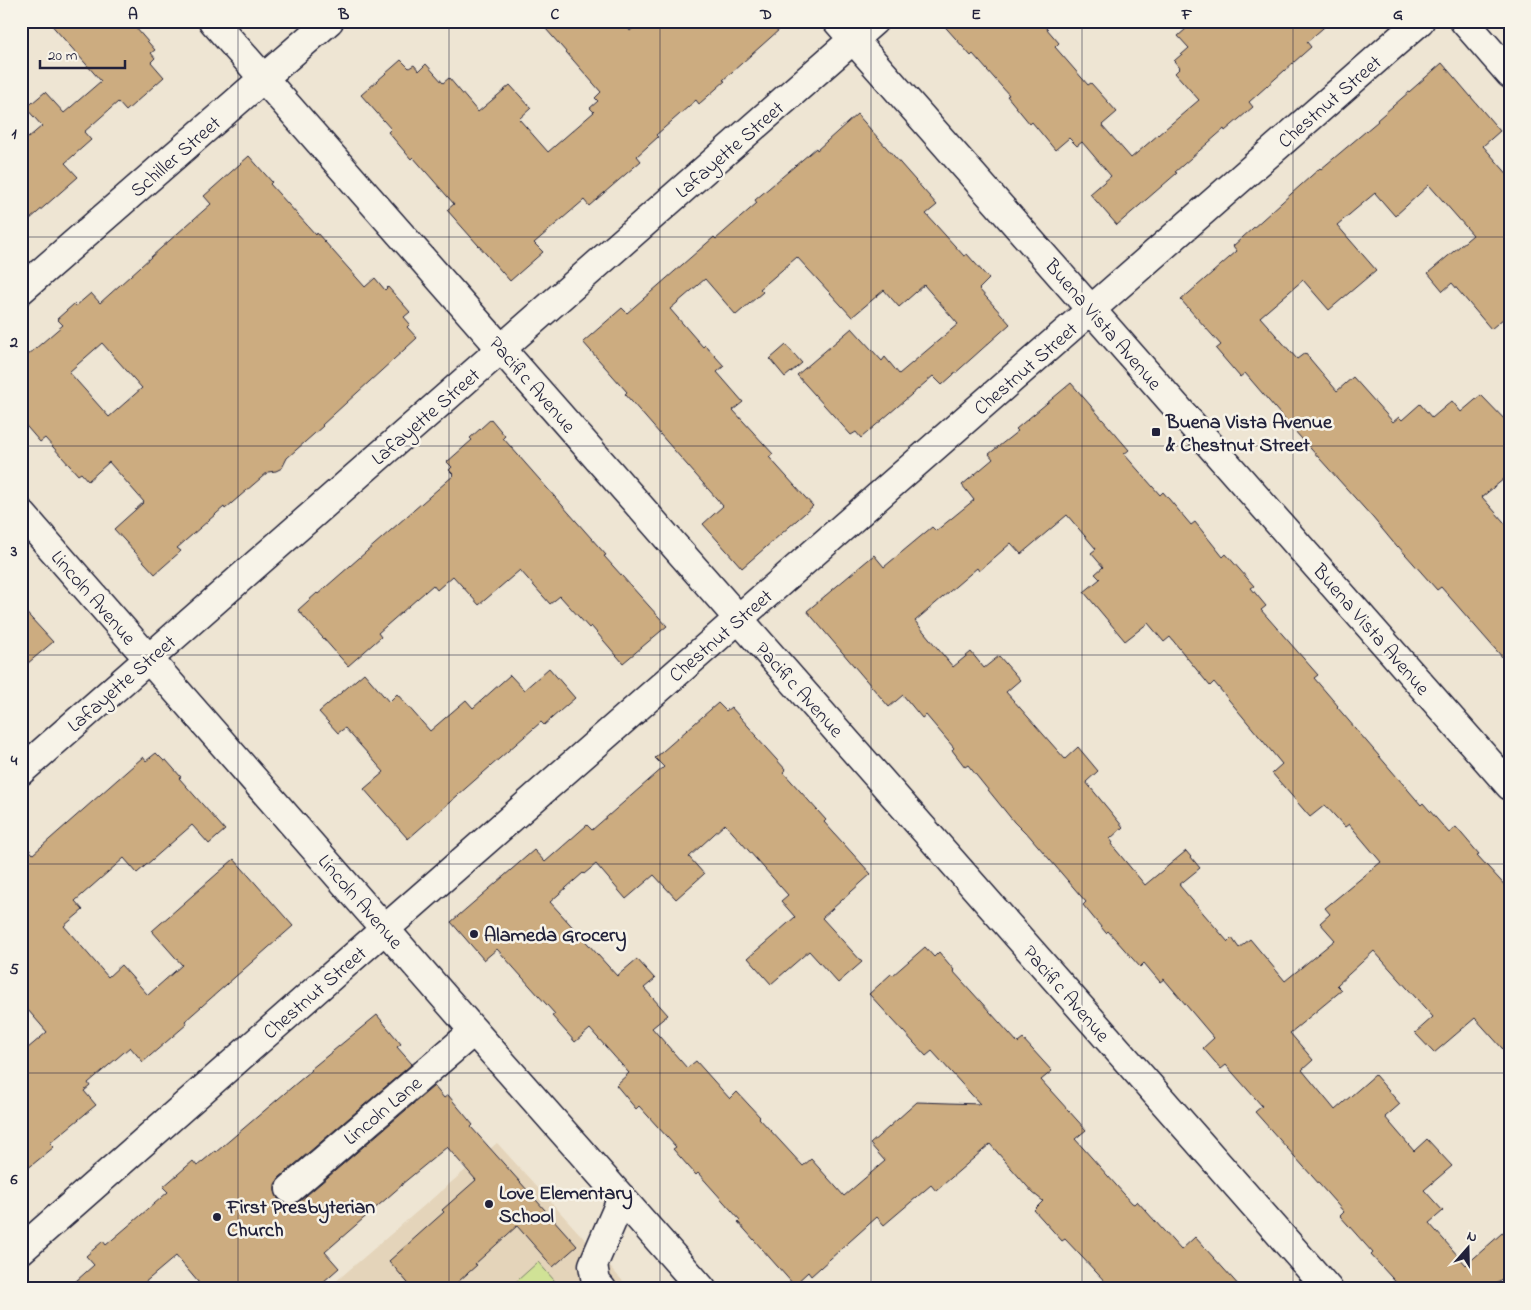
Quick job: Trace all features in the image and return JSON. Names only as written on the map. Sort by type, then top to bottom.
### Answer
[{"type":"street","name":"Pacific Avenue","points":[[213,21],[1328,1289]]},
{"type":"street","name":"Schiller Street","points":[[21,290],[329,21]]},
{"type":"street","name":"Lafayette Street","points":[[21,771],[502,349],[845,30],[874,21]]},
{"type":"street","name":"Chestnut Street","points":[[21,1250],[1420,21]]},
{"type":"street","points":[[1464,21],[1510,74]]},
{"type":"street","name":"Buena Vista Avenue","points":[[845,30],[1091,310],[1506,775]]},
{"type":"street","name":"Lincoln Avenue","points":[[21,513],[702,1289]]},
{"type":"street","name":"Lincoln Lane","points":[[290,1189],[474,1031]]},
{"type":"street","points":[[602,1289],[596,1282],[593,1265],[622,1198]]},
{"type":"shaded area","name":"Love Elementary School","points":[[497,1143],[630,1289],[327,1289]]},
{"type":"green space","points":[[538,1262],[562,1289],[508,1289]]},
{"type":"building","points":[[48,21],[130,21],[155,50],[151,53],[155,58],[151,62],[164,77],[126,111],[118,102],[84,132],[91,140],[65,163],[78,177],[21,227],[21,144],[42,126],[26,108],[45,92],[64,113],[101,81]]},
{"type":"building","points":[[539,21],[622,21],[630,31],[641,21],[789,21],[699,104],[696,100],[656,135],[658,137],[637,156],[641,161],[589,206],[584,200],[534,243],[543,252],[510,281],[447,210],[454,204],[413,157],[411,159],[388,132],[391,129],[361,95],[401,60],[409,68],[414,65],[419,71],[426,64],[443,83],[449,78],[478,112],[510,85],[531,108],[519,119],[548,152],[594,112],[590,108],[598,101],[595,98],[601,92]]},
{"type":"building","points":[[940,21],[1040,21],[1059,43],[1055,47],[1088,85],[1091,83],[1117,112],[1102,125],[1131,158],[1199,100],[1175,73],[1180,68],[1174,61],[1189,48],[1178,36],[1195,21],[1331,21],[1307,42],[1311,47],[1249,102],[1253,107],[1225,131],[1224,129],[1117,225],[1090,194],[1111,176],[1082,142],[1077,146],[1069,138],[1055,150],[1032,122],[1030,124],[1007,96],[1009,95],[973,54],[971,56]]},
{"type":"building","points":[[1442,63],[1500,131],[1483,146],[1510,177],[1510,313],[1491,329],[1452,283],[1443,291],[1428,273],[1473,235],[1429,185],[1395,216],[1375,193],[1337,225],[1376,270],[1329,310],[1303,280],[1260,317],[1297,359],[1305,353],[1337,391],[1353,377],[1393,422],[1399,417],[1402,420],[1420,404],[1432,418],[1452,401],[1461,412],[1481,395],[1510,425],[1510,474],[1482,497],[1510,529],[1510,666],[1441,587],[1437,590],[1397,547],[1245,373],[1240,377],[1216,349],[1221,345],[1181,300],[1237,251],[1233,246]]},
{"type":"building","points":[[857,114],[937,205],[926,214],[964,256],[967,254],[989,279],[979,289],[1010,324],[942,385],[933,376],[861,438],[856,432],[851,435],[797,375],[852,328],[882,361],[885,357],[899,374],[958,324],[924,285],[899,307],[884,290],[852,317],[797,257],[760,289],[763,292],[736,315],[705,279],[670,309],[703,347],[705,345],[724,366],[717,372],[743,402],[733,410],[773,454],[769,457],[813,506],[742,568],[703,524],[723,506],[625,394],[627,392],[583,342],[622,308],[627,313],[714,237],[716,239],[757,203],[755,200],[816,148],[817,150]]},
{"type":"building","points":[[249,156],[272,182],[270,184],[365,287],[375,278],[385,290],[388,287],[410,312],[404,317],[410,324],[407,327],[417,338],[287,458],[282,468],[268,472],[225,509],[224,507],[177,548],[181,551],[155,574],[114,529],[144,502],[109,462],[88,481],[81,473],[78,475],[45,438],[40,442],[21,420],[21,361],[63,325],[57,319],[74,304],[76,306],[91,293],[100,303],[211,204],[204,196]],"holes":[[[102,343],[142,388],[109,417],[69,372]]]},
{"type":"building","points":[[786,345],[802,363],[785,377],[770,359]]},
{"type":"building","points":[[1071,383],[1129,450],[1124,454],[1160,495],[1163,492],[1191,525],[1195,522],[1223,557],[1226,554],[1254,586],[1251,588],[1266,606],[1261,610],[1318,675],[1314,678],[1421,805],[1423,803],[1449,833],[1456,827],[1479,854],[1477,855],[1510,891],[1510,1057],[1475,1018],[1434,1053],[1415,1033],[1433,1017],[1374,951],[1337,985],[1342,990],[1290,1033],[1313,1060],[1302,1070],[1335,1110],[1375,1075],[1400,1104],[1385,1117],[1414,1151],[1427,1139],[1452,1166],[1424,1190],[1443,1211],[1429,1223],[1466,1265],[1510,1226],[1510,1272],[1491,1289],[1402,1289],[1371,1255],[1373,1253],[1340,1216],[1344,1212],[1255,1112],[1262,1106],[1226,1065],[1221,1069],[1203,1048],[1214,1038],[1164,979],[1160,982],[1144,963],[1140,967],[1108,931],[1106,933],[1083,905],[1086,902],[1026,832],[1014,822],[968,765],[965,767],[952,750],[954,748],[926,715],[922,718],[903,695],[889,707],[807,611],[874,555],[884,567],[932,527],[936,531],[974,500],[962,485],[993,459],[989,454],[1018,431],[1016,429]],"holes":[[[1067,515],[1096,549],[1091,553],[1103,567],[1095,574],[1100,579],[1084,592],[1125,641],[1148,623],[1164,642],[1170,637],[1210,686],[1214,682],[1282,764],[1272,773],[1310,817],[1325,805],[1345,827],[1349,824],[1381,862],[1325,908],[1330,914],[1320,923],[1335,940],[1285,981],[1250,939],[1239,948],[1232,938],[1228,942],[1179,885],[1200,868],[1186,851],[1145,885],[1111,844],[1113,843],[1110,839],[1123,827],[1086,782],[1098,771],[1078,747],[1065,759],[1006,692],[1020,680],[999,656],[984,668],[971,652],[953,667],[915,621],[977,568],[979,571],[1011,543],[1021,554]]]},
{"type":"building","points":[[491,419],[505,436],[503,438],[667,626],[623,663],[591,626],[589,628],[560,596],[550,604],[520,570],[479,605],[453,576],[437,590],[433,585],[378,633],[381,637],[348,666],[298,610],[454,475],[449,470],[452,467],[447,462],[472,440],[470,438]]},
{"type":"building","points":[[21,607],[53,642],[21,669]]},
{"type":"building","points":[[549,668],[575,698],[544,725],[541,722],[408,839],[364,789],[384,772],[345,728],[338,733],[319,712],[364,673],[389,702],[397,694],[430,731],[466,700],[473,708],[510,675],[524,690]]},
{"type":"building","points":[[718,703],[726,711],[731,707],[757,736],[786,770],[783,772],[826,820],[824,822],[871,874],[822,918],[862,962],[838,983],[809,951],[771,984],[748,958],[795,917],[781,901],[788,895],[725,824],[689,857],[704,874],[676,899],[654,875],[626,899],[596,864],[550,902],[617,976],[637,959],[655,979],[644,988],[668,1015],[652,1028],[687,1068],[696,1061],[730,1099],[737,1092],[803,1166],[811,1159],[844,1196],[885,1161],[870,1144],[917,1102],[980,1104],[932,1051],[926,1056],[869,994],[925,947],[934,957],[939,952],[953,971],[1018,1043],[1023,1039],[1052,1071],[1041,1080],[1086,1130],[1075,1139],[1132,1203],[1134,1204],[1137,1201],[1181,1250],[1195,1237],[1242,1289],[1112,1289],[1065,1239],[1062,1241],[1034,1210],[1043,1201],[1033,1193],[990,1144],[936,1191],[931,1185],[884,1225],[877,1217],[811,1276],[808,1272],[794,1285],[738,1222],[740,1220],[698,1173],[696,1175],[673,1149],[676,1147],[639,1106],[636,1109],[616,1085],[629,1073],[590,1029],[575,1042],[552,1016],[555,1014],[497,949],[484,960],[451,922],[534,850],[545,862],[587,825],[592,830],[664,767],[655,758]]},
{"type":"building","points":[[156,753],[164,761],[166,760],[181,777],[179,778],[225,830],[209,844],[192,825],[137,873],[124,858],[75,901],[83,910],[64,926],[108,977],[121,965],[148,995],[182,965],[152,931],[234,859],[293,926],[185,1021],[187,1024],[143,1062],[130,1047],[88,1083],[90,1086],[84,1091],[96,1105],[50,1143],[54,1147],[21,1174],[21,1054],[47,1032],[21,1002],[21,840],[33,854],[143,757],[146,761]]},
{"type":"building","points":[[377,1015],[401,1044],[397,1047],[412,1064],[280,1177],[275,1184],[278,1199],[285,1204],[293,1204],[300,1201],[434,1086],[444,1098],[448,1095],[473,1125],[471,1127],[577,1246],[553,1267],[517,1226],[450,1289],[413,1289],[389,1261],[444,1212],[442,1210],[476,1180],[447,1147],[325,1252],[339,1268],[315,1289],[204,1289],[176,1256],[137,1289],[67,1289],[94,1265],[86,1256],[103,1241],[106,1245],[168,1192],[163,1187],[193,1161],[197,1166],[216,1152],[311,1069]]},
{"type":"place","name":"Buena Vista Avenue & Chestnut Street","points":[[1156,432]]},
{"type":"place","name":"Alameda Grocery","points":[[474,934]]},
{"type":"place","name":"Love Elementary School","points":[[489,1204]]},
{"type":"place","name":"First Presbyterian Church","points":[[217,1217]]}]
